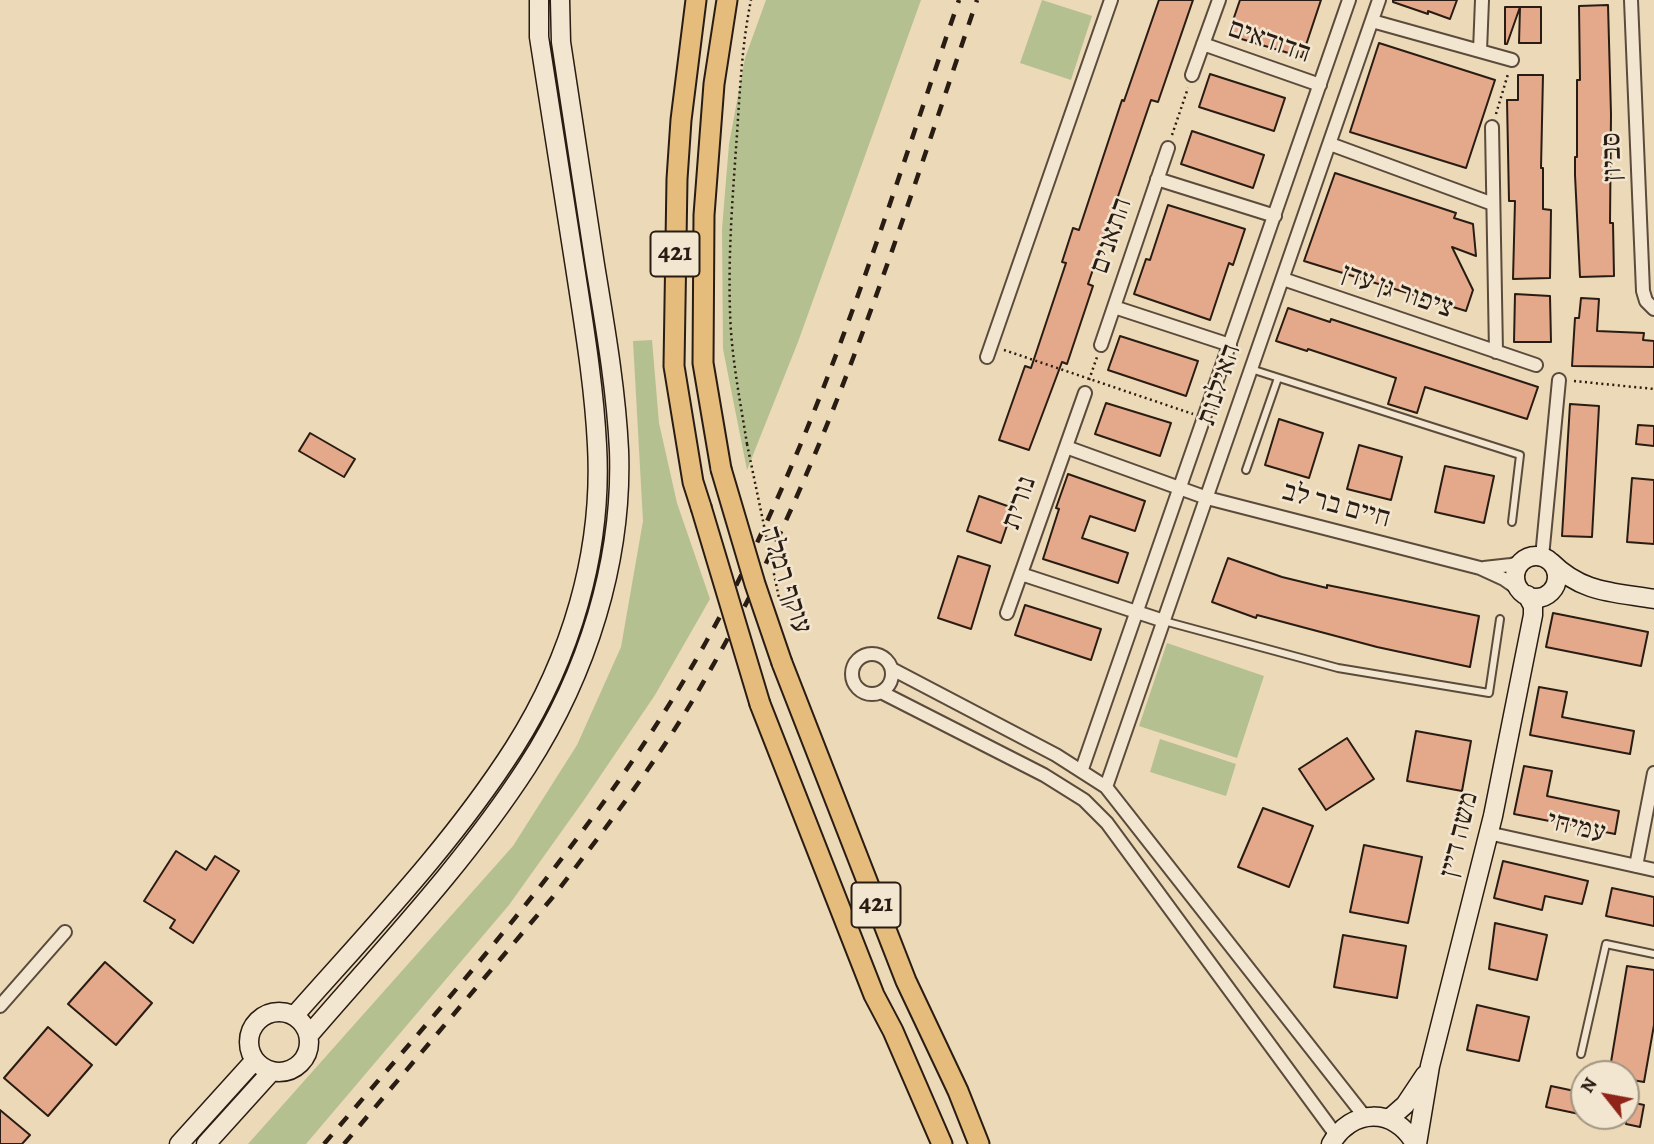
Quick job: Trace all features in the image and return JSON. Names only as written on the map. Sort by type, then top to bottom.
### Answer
[{"type":"main road","points":[[294,1016],[426,866],[474,805],[514,747],[546,690],[571,633],[587,574],[596,513],[597,447],[593,387],[539,37],[539,0]]},
{"type":"main road","points":[[309,1035],[303,1024],[294,1016],[277,1012],[257,1021],[250,1032],[249,1043],[254,1059],[263,1068],[286,1071],[301,1062],[307,1052],[309,1035],[438,887],[487,825],[528,765],[561,706],[587,646],[606,584],[616,520],[619,452],[613,380],[561,42],[560,0]]},
{"type":"main road","name":"עוקף רמלה","points":[[727,0],[713,95],[704,215],[703,363],[721,470],[782,663],[906,981],[958,1091],[979,1144]]},
{"type":"main road","name":"עוקף רמלה","points":[[695,3],[686,67],[678,167],[674,366],[693,482],[760,704],[874,995],[893,1031],[942,1144]]},
{"type":"main road","points":[[1588,587],[1536,593],[1516,579],[1516,573],[1522,562],[1535,556],[1547,559],[1565,576],[1588,587],[1654,599]]},
{"type":"main road","points":[[1536,593],[1555,585],[1557,572],[1547,559]]},
{"type":"main road","name":"משה דיין","points":[[1416,1144],[1430,1066],[1488,833],[1536,593]]},
{"type":"main road","points":[[179,1144],[254,1059]]},
{"type":"main road","name":"משה דיין","points":[[1389,1119],[1405,1105],[1430,1066]]},
{"type":"main road","points":[[206,1144],[272,1071]]},
{"type":"main road","points":[[1334,1140],[1344,1127],[1365,1117],[1389,1119],[1401,1126],[1416,1144]]},
{"type":"street","points":[[989,351],[1111,0]]},
{"type":"street","name":"הדודאים","points":[[1192,75],[1219,0]]},
{"type":"street","name":"האילנות","points":[[1082,769],[1349,0]]},
{"type":"street","name":"האילנות","points":[[1106,786],[1379,0]]},
{"type":"street","points":[[1480,51],[1482,0]]},
{"type":"street","name":"סביון","points":[[1631,0],[1642,281],[1646,300],[1654,309]]},
{"type":"street","points":[[1372,21],[1513,60]]},
{"type":"street","name":"הדודאים","points":[[1203,44],[1320,85]]},
{"type":"street","name":"ציפור גן עדן","points":[[1492,127],[1496,352]]},
{"type":"street","points":[[1330,144],[1493,204]]},
{"type":"street","name":"התאנים","points":[[1101,345],[1168,148]]},
{"type":"street","name":"התאנים","points":[[1157,179],[1275,216]]},
{"type":"street","name":"ציפור גן עדן","points":[[1283,279],[1536,365]]},
{"type":"street","name":"התאנים","points":[[1114,307],[1230,345]]},
{"type":"street","points":[[1547,559],[1559,380]]},
{"type":"street","name":"נורית","points":[[1007,613],[1085,393]]},
{"type":"street","name":"נורית","points":[[1066,447],[1180,488]]},
{"type":"street","name":"חיים בר לב","points":[[1180,488],[1207,498],[1480,568],[1536,593]]},
{"type":"street","name":"חיים בר לב","points":[[1480,568],[1522,562]]},
{"type":"street","name":"נורית","points":[[1021,574],[1164,621]]},
{"type":"street","points":[[866,654],[879,655],[890,663],[892,669],[891,683],[881,692],[868,694],[857,687],[852,675],[856,662],[866,654]]},
{"type":"street","points":[[892,669],[1082,769],[1106,786],[1365,1117]]},
{"type":"street","points":[[881,692],[1044,775],[1084,800],[1107,823],[1334,1140]]},
{"type":"street","points":[[1636,866],[1654,773]]},
{"type":"street","name":"עמיחי","points":[[1488,833],[1654,870]]},
{"type":"street","points":[[0,1006],[65,932]]},
{"type":"lane","points":[[1251,369],[1520,455],[1512,522]]},
{"type":"lane","points":[[1246,470],[1278,378]]},
{"type":"lane","points":[[1164,621],[1338,668],[1489,693],[1500,619]]},
{"type":"lane","points":[[1581,1054],[1606,944],[1654,954]]},
{"type":"path","points":[[751,0],[744,34],[736,141],[730,311],[747,444],[781,606]]},
{"type":"path","points":[[1492,127],[1513,60]]},
{"type":"path","points":[[1168,148],[1192,75]]},
{"type":"path","points":[[1085,393],[1101,345]]},
{"type":"path","points":[[989,351],[1090,379],[1204,418]]},
{"type":"path","points":[[1559,380],[1654,389]]},
{"type":"green space","points":[[766,0],[921,0],[798,342],[747,470],[723,349],[722,229],[729,144],[745,58]]},
{"type":"green space","points":[[1042,0],[1092,16],[1071,80],[1020,63]]},
{"type":"green space","points":[[652,340],[659,423],[677,503],[710,599],[655,695],[509,905],[306,1144],[248,1144],[513,846],[577,745],[621,647],[643,521],[633,341]]},
{"type":"green space","points":[[1167,643],[1264,676],[1237,758],[1139,726]]},
{"type":"green space","points":[[1160,739],[1236,764],[1226,796],[1150,772]]},
{"type":"building","points":[[1159,0],[1193,0],[1158,102],[1151,100],[1088,284],[1093,286],[1067,364],[1062,362],[1029,450],[999,440],[1025,366],[1031,368],[1066,263],[1062,262],[1073,228],[1079,230]]},
{"type":"building","points":[[1240,0],[1321,0],[1302,57],[1228,35]]},
{"type":"building","points":[[1393,0],[1457,0],[1450,19],[1428,11],[1428,14]]},
{"type":"building","points":[[1608,5],[1610,223],[1613,223],[1614,276],[1580,277],[1575,175],[1577,80],[1580,80],[1579,6]]},
{"type":"building","points":[[1505,7],[1520,7],[1507,44],[1505,44]]},
{"type":"building","points":[[1520,7],[1541,7],[1541,43],[1519,43]]},
{"type":"building","points":[[1379,43],[1495,80],[1466,168],[1350,132]]},
{"type":"building","points":[[1210,74],[1285,98],[1274,131],[1199,107]]},
{"type":"building","points":[[1518,75],[1543,75],[1541,168],[1543,209],[1551,210],[1550,278],[1513,279],[1515,201],[1509,201],[1507,100],[1518,100]]},
{"type":"building","points":[[1192,131],[1264,155],[1253,188],[1181,164]]},
{"type":"building","points":[[1335,173],[1456,213],[1454,218],[1473,224],[1476,256],[1452,247],[1473,290],[1466,311],[1304,261]]},
{"type":"building","points":[[1168,205],[1245,229],[1233,265],[1229,263],[1210,320],[1134,294],[1146,259],[1150,260]]},
{"type":"building","points":[[1515,294],[1550,296],[1551,342],[1514,342]]},
{"type":"building","points":[[1581,298],[1599,299],[1597,331],[1644,333],[1643,340],[1654,341],[1654,367],[1572,366],[1575,318],[1579,318]]},
{"type":"building","points":[[1288,308],[1330,322],[1331,319],[1538,387],[1527,419],[1425,387],[1417,413],[1388,404],[1396,378],[1276,341]]},
{"type":"building","points":[[1120,336],[1198,361],[1186,396],[1108,370]]},
{"type":"building","points":[[1106,403],[1171,423],[1160,456],[1095,434]]},
{"type":"building","points":[[1570,404],[1599,406],[1592,537],[1562,536]]},
{"type":"building","points":[[1279,419],[1323,433],[1309,478],[1265,465]]},
{"type":"building","points":[[1638,425],[1654,426],[1654,446],[1636,444]]},
{"type":"building","points":[[310,433],[355,459],[344,477],[299,451]]},
{"type":"building","points":[[1359,445],[1402,457],[1391,500],[1347,489]]},
{"type":"building","points":[[1445,466],[1494,476],[1484,523],[1435,512]]},
{"type":"building","points":[[1068,474],[1145,501],[1135,531],[1090,516],[1082,538],[1128,553],[1118,583],[1043,559]]},
{"type":"building","points":[[1632,478],[1654,480],[1654,544],[1627,542]]},
{"type":"building","points":[[979,496],[1013,508],[1001,543],[967,531]]},
{"type":"building","points":[[958,556],[990,566],[971,629],[938,618]]},
{"type":"building","points":[[1228,558],[1282,577],[1327,588],[1327,585],[1479,616],[1470,667],[1377,647],[1257,615],[1256,618],[1212,602]]},
{"type":"building","points":[[1025,605],[1101,629],[1091,660],[1015,635]]},
{"type":"building","points":[[1553,613],[1648,632],[1641,666],[1546,647]]},
{"type":"building","points":[[1539,687],[1567,692],[1562,717],[1634,731],[1630,754],[1530,735]]},
{"type":"building","points":[[1416,731],[1471,741],[1462,791],[1407,781]]},
{"type":"building","points":[[1347,738],[1374,779],[1326,810],[1299,769]]},
{"type":"building","points":[[1524,766],[1552,771],[1547,796],[1619,811],[1615,834],[1514,814]]},
{"type":"building","points":[[1263,808],[1313,826],[1289,887],[1238,867]]},
{"type":"building","points":[[1364,845],[1422,857],[1408,923],[1350,912]]},
{"type":"building","points":[[176,851],[206,870],[215,856],[239,871],[193,943],[170,928],[175,920],[144,901]]},
{"type":"building","points":[[1503,861],[1588,881],[1582,904],[1545,896],[1542,910],[1494,898]]},
{"type":"building","points":[[1612,888],[1654,897],[1654,926],[1606,916]]},
{"type":"building","points":[[1495,923],[1547,935],[1537,980],[1489,969]]},
{"type":"building","points":[[1343,935],[1406,946],[1397,998],[1334,987]]},
{"type":"building","points":[[105,962],[152,1003],[116,1045],[68,1004]]},
{"type":"building","points":[[1627,966],[1654,970],[1654,1025],[1644,1082],[1640,1081],[1640,1060],[1611,1060]]},
{"type":"building","points":[[1477,1005],[1529,1017],[1519,1061],[1467,1050]]},
{"type":"building","points":[[48,1027],[92,1065],[48,1116],[4,1078]]},
{"type":"building","points":[[1551,1086],[1570,1090],[1570,1112],[1546,1107]]},
{"type":"building","points":[[1640,1104],[1644,1105],[1640,1127]]},
{"type":"building","points":[[0,1110],[30,1135],[22,1144],[0,1144]]},
{"type":"railway","points":[[324,1144],[478,963],[576,840],[666,710],[706,642],[746,566],[815,408],[876,245],[959,0]]},
{"type":"railway","points":[[344,1144],[552,898],[651,765],[704,681],[748,600],[824,433],[888,261],[977,0]]}]
